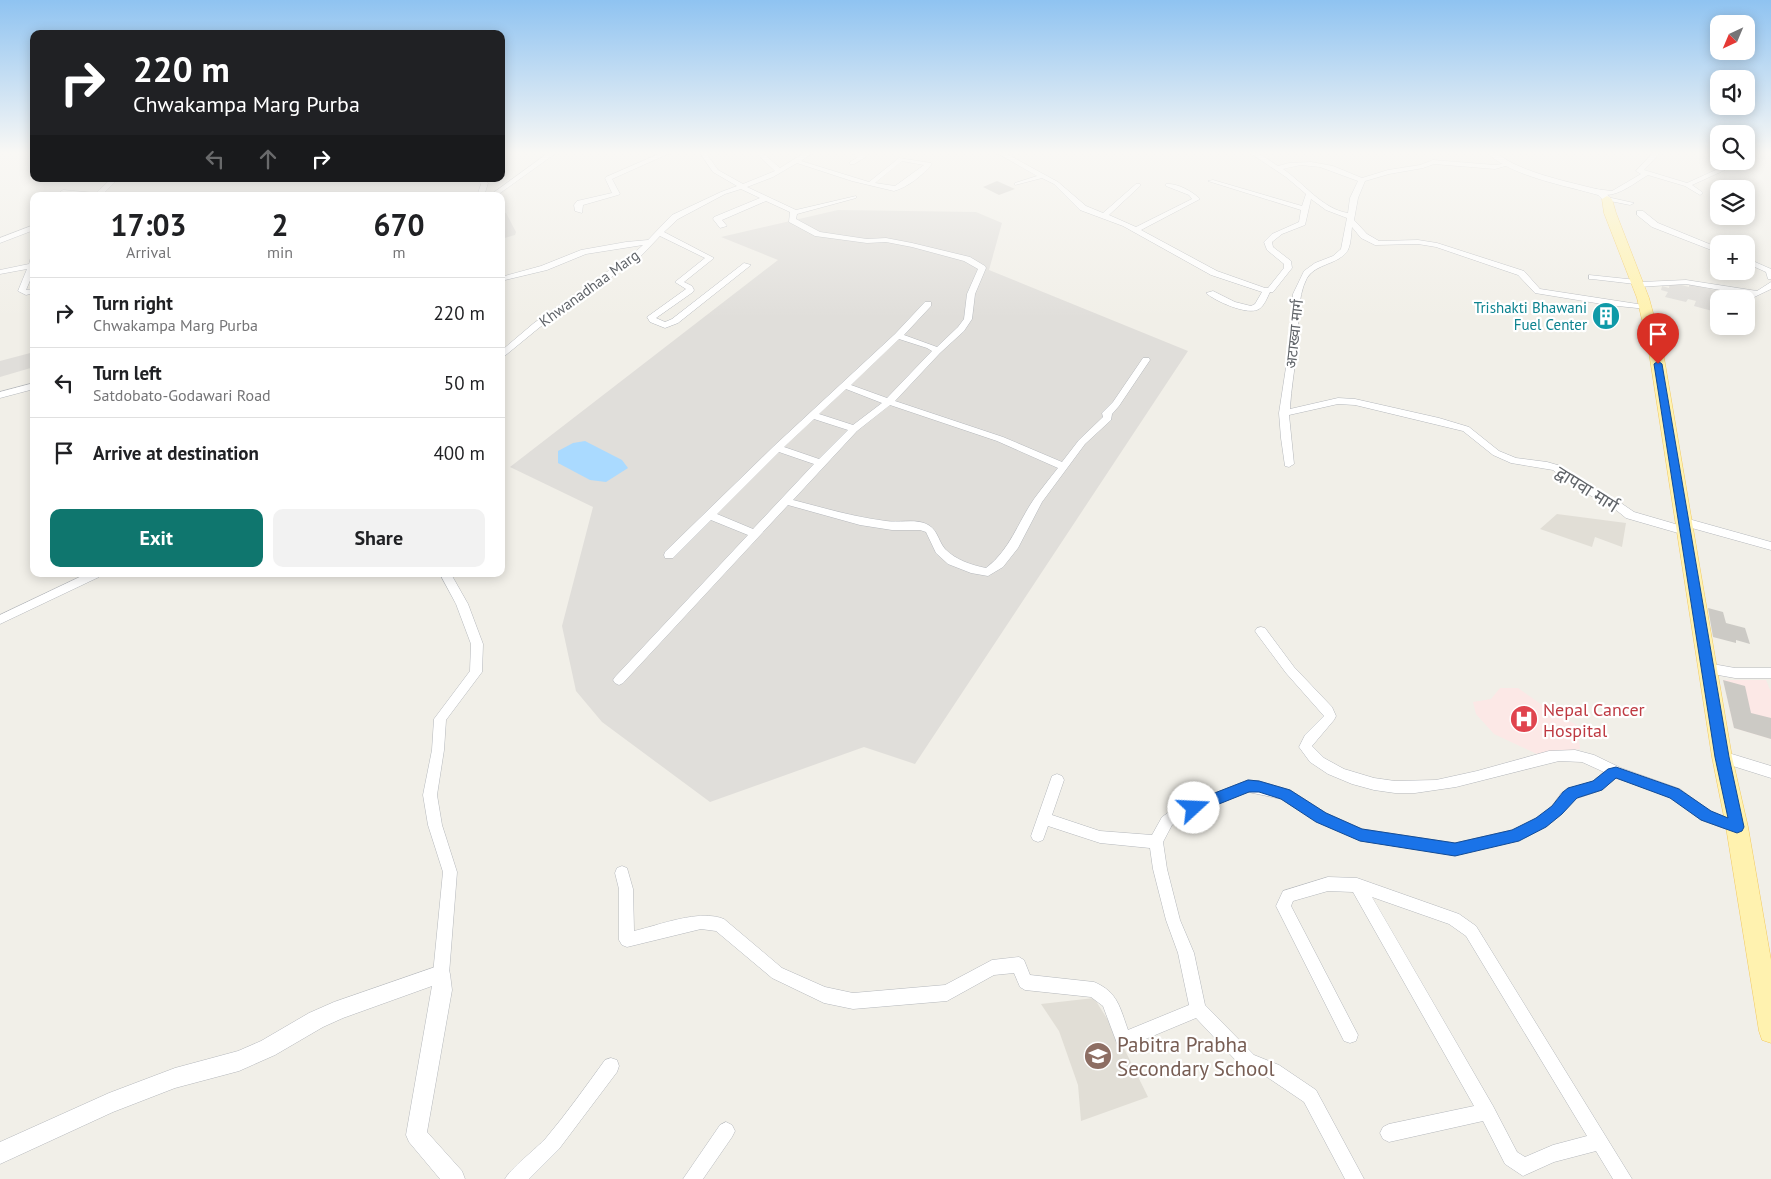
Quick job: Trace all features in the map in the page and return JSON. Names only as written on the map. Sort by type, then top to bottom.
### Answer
[{"type":"main road","points":[[1608,208],[1637,283],[1655,346],[1722,757],[1737,827],[1771,1030]]},
{"type":"street","name":"Khwanadhaa Marg","points":[[505,353],[538,324],[626,264],[675,217],[693,208]]},
{"type":"street","points":[[723,226],[717,219],[743,208]]},
{"type":"street","points":[[787,208],[795,212],[813,208]]},
{"type":"street","points":[[1083,208],[1105,215],[1214,273],[1267,290]]},
{"type":"street","points":[[1105,215],[1113,208]]},
{"type":"street","points":[[1135,230],[1178,208]]},
{"type":"street","points":[[1210,293],[1232,304],[1252,309],[1258,306],[1267,290],[1270,290],[1288,268],[1288,262],[1270,248],[1268,242],[1271,237],[1302,224],[1306,209],[1303,208]]},
{"type":"street","points":[[1327,208],[1335,214],[1350,218],[1364,236],[1378,243],[1418,242],[1437,245],[1521,273],[1526,278],[1530,287],[1538,290],[1608,303],[1644,307]]},
{"type":"street","name":"अटाख्वा मार्ग","points":[[1289,464],[1284,412],[1294,338],[1294,308],[1303,278],[1317,264],[1341,255],[1345,249],[1352,208]]},
{"type":"street","points":[[620,680],[820,464],[854,429],[889,402],[961,329],[968,319],[971,294],[982,268],[967,260],[886,240],[867,241],[818,234],[792,220],[792,214],[795,212]]},
{"type":"street","points":[[1640,213],[1655,225],[1710,247]]},
{"type":"street","points":[[0,241],[30,229]]},
{"type":"street","points":[[659,233],[710,258],[679,282],[690,288],[690,290],[651,317],[653,320],[665,325],[675,321],[747,265]]},
{"type":"street","points":[[505,278],[544,268],[584,252],[626,244],[649,242]]},
{"type":"street","points":[[0,272],[30,262]]},
{"type":"street","points":[[1755,264],[1769,271],[1771,277]]},
{"type":"street","points":[[1284,273],[1303,278]]},
{"type":"street","points":[[1592,277],[1637,283],[1686,282],[1758,294]]},
{"type":"street","points":[[30,279],[22,291],[30,292]]},
{"type":"street","points":[[1755,295],[1767,290],[1771,284]]},
{"type":"street","points":[[669,555],[777,448],[898,336],[928,304]]},
{"type":"street","points":[[898,336],[930,346],[938,351]]},
{"type":"street","points":[[785,501],[860,521],[892,526],[921,526],[930,530],[940,550],[952,561],[975,570],[988,572],[999,564],[1014,544],[1038,501],[1082,442],[1108,418],[1107,413],[1116,404],[1146,360]]},
{"type":"street","points":[[843,385],[1000,439],[1064,466]]},
{"type":"street","points":[[0,395],[30,387]]},
{"type":"street","name":"द्वापवा मार्ग","points":[[1284,412],[1338,401],[1355,402],[1466,429],[1496,453],[1514,461],[1558,468],[1579,486],[1614,503],[1630,515],[1771,546]]},
{"type":"street","points":[[812,415],[854,429]]},
{"type":"street","points":[[777,448],[820,464]]},
{"type":"street","points":[[710,515],[755,534]]},
{"type":"street","points":[[0,620],[90,577]]},
{"type":"street","points":[[448,577],[462,604],[477,644],[476,672],[440,719],[438,750],[430,795],[435,825],[450,872],[441,974],[442,990],[416,1135],[454,1179]]},
{"type":"street","points":[[1261,631],[1290,670],[1328,710],[1330,716],[1326,723],[1307,742],[1305,747],[1321,763],[1340,774],[1374,786],[1412,788],[1455,782],[1559,755],[1580,756],[1674,794],[1706,816],[1737,827]]},
{"type":"street","points":[[1707,668],[1735,673],[1771,673]]},
{"type":"street","points":[[1722,757],[1771,772]]},
{"type":"street","points":[[1355,1179],[1310,1096],[1273,1071],[1248,1061],[1198,1008],[1186,953],[1173,920],[1160,869],[1156,842],[1160,830],[1167,820],[1176,814],[1248,786],[1259,786],[1285,794],[1321,817],[1360,835],[1455,850],[1514,836],[1541,823],[1557,810],[1568,796],[1597,786],[1612,773],[1616,772]]},
{"type":"street","points":[[1038,836],[1057,780]]},
{"type":"street","points":[[1044,818],[1100,837],[1156,842]]},
{"type":"street","points":[[622,873],[626,889],[627,940],[701,922],[720,924],[777,973],[824,995],[853,1001],[947,993],[992,968],[1019,965],[1025,982],[1094,990],[1109,1002],[1124,1040],[1198,1008]]},
{"type":"street","points":[[1350,1035],[1284,906],[1288,896],[1328,884],[1357,886],[1454,919],[1470,931],[1623,1179]]},
{"type":"street","points":[[1357,886],[1487,1112],[1510,1158],[1523,1167],[1553,1154],[1600,1141]]},
{"type":"street","points":[[0,1153],[109,1103],[175,1078],[239,1061],[268,1048],[316,1020],[341,1009],[441,974]]},
{"type":"street","points":[[514,1179],[522,1174],[549,1146],[610,1066]]},
{"type":"street","points":[[1389,1133],[1487,1112]]},
{"type":"street","points":[[692,1179],[726,1131]]},
{"type":"shaded area","points":[[838,210],[976,212],[1002,223],[989,270],[1188,351],[915,764],[864,747],[710,802],[602,722],[576,691],[562,626],[593,507],[510,467],[778,260],[721,237]]},
{"type":"shaded area","points":[[505,213],[516,232],[515,235],[505,238]]},
{"type":"shaded area","points":[[1670,282],[1689,287],[1689,284],[1714,290],[1710,290],[1710,310],[1694,306],[1696,301],[1688,299],[1686,302],[1665,297],[1668,292],[1661,290],[1662,286],[1669,288]]},
{"type":"shaded area","points":[[30,353],[30,368],[0,377],[0,361]]},
{"type":"shaded area","points":[[1557,514],[1626,523],[1622,547],[1595,537],[1592,547],[1540,529]]},
{"type":"shaded area","points":[[1723,680],[1766,680],[1771,692],[1771,739],[1734,728]]},
{"type":"shaded area","name":"Nepal Cancer Hospital","points":[[1500,688],[1518,688],[1552,712],[1577,725],[1580,749],[1537,754],[1494,734],[1476,714],[1473,702],[1491,699]]},
{"type":"shaded area","name":"Pabitra Prabha Secondary School","points":[[1094,998],[1118,1036],[1148,1097],[1081,1121],[1078,1085],[1059,1031],[1041,1004]]},
{"type":"water","points":[[585,441],[622,460],[628,468],[606,482],[590,480],[558,463],[558,451],[573,443]]},
{"type":"building","points":[[1708,608],[1723,612],[1726,623],[1745,628],[1750,644],[1736,640],[1736,643],[1713,637]]},
{"type":"building","points":[[1723,680],[1745,686],[1751,713],[1771,718],[1771,739],[1734,728]]},
{"type":"place","name":"Trishakti Bhawani Fuel Center","points":[[1606,316]]},
{"type":"place","name":"Nepal Cancer Hospital","points":[[1524,719]]},
{"type":"place","name":"Pabitra Prabha Secondary School","points":[[1098,1056]]},
{"type":"route","points":[[1194,808],[1248,786],[1259,786],[1285,794],[1321,817],[1360,835],[1455,850],[1514,836],[1541,823],[1557,810],[1568,796],[1597,786],[1612,773],[1616,772],[1674,794],[1706,816],[1737,827],[1722,757],[1658,364]]}]
